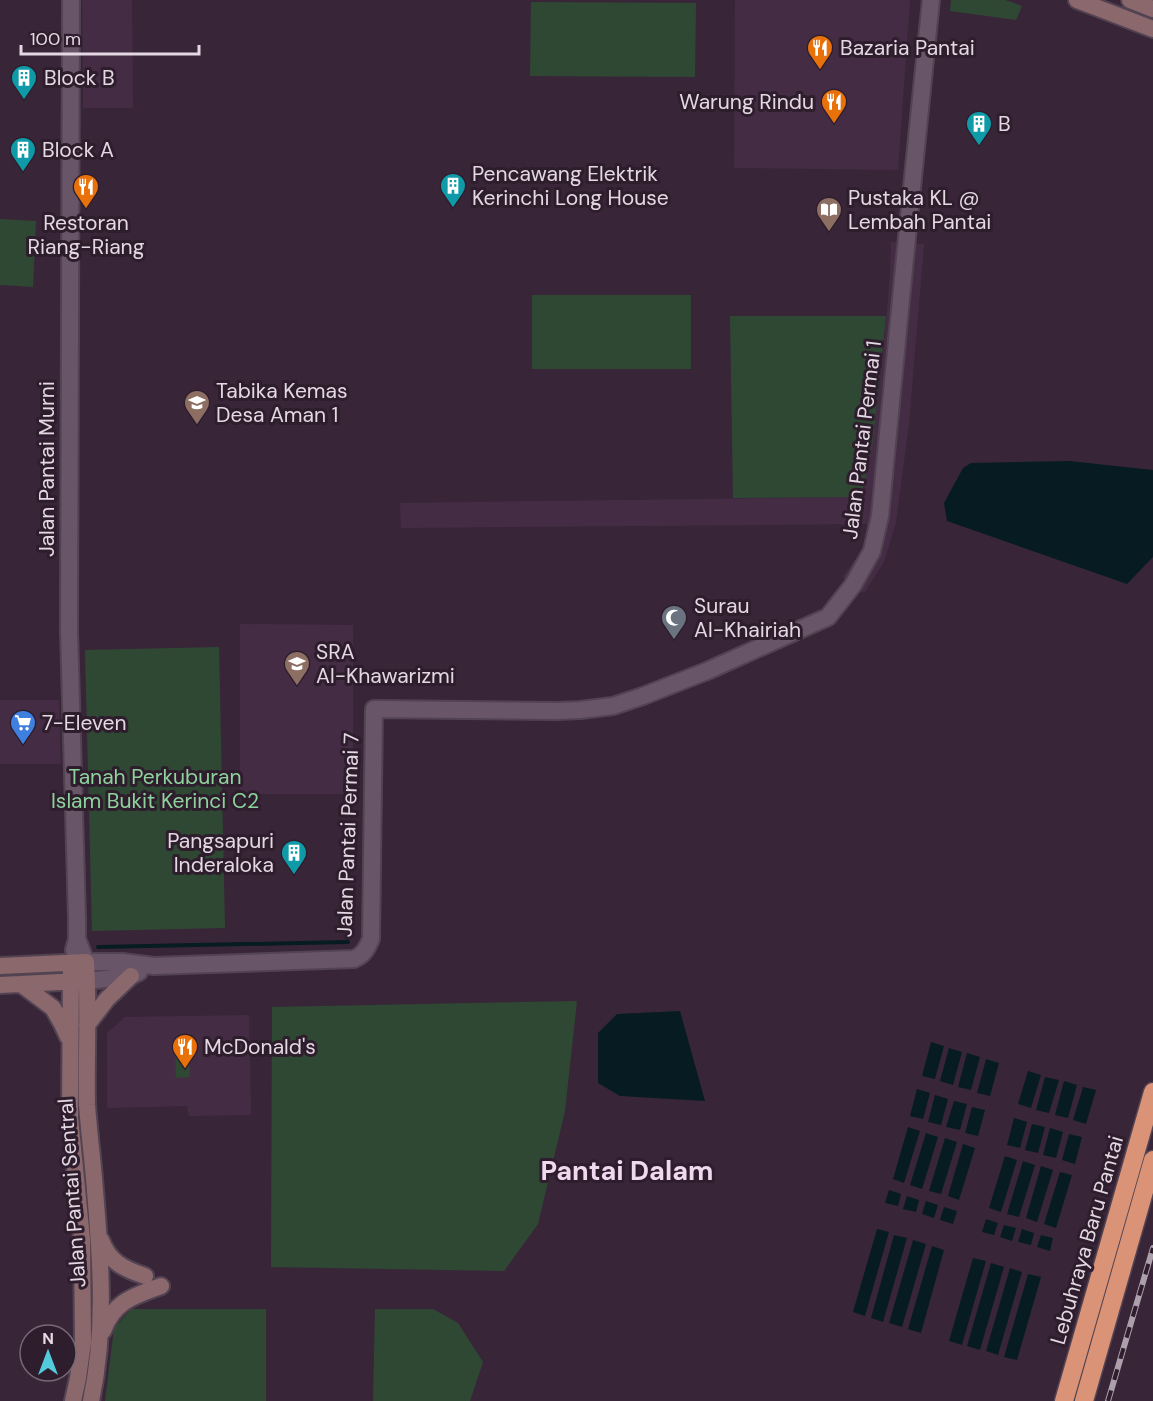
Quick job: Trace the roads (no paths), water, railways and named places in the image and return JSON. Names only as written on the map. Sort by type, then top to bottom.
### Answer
[{"type":"highway","name":"Lebuhraya Baru Pantai","points":[[1064,1401],[1153,1092]]},
{"type":"highway","name":"Lebuhraya Baru Pantai","points":[[1084,1401],[1153,1160]]},
{"type":"main road","points":[[1077,0],[1153,29]]},
{"type":"main road","points":[[1130,0],[1153,9]]},
{"type":"main road","points":[[0,966],[78,963],[79,981],[0,985]]},
{"type":"main road","points":[[87,1025],[107,999],[131,976]]},
{"type":"main road","name":"Jalan Pantai Sentral","points":[[79,981],[87,1025],[87,1106],[102,1275],[100,1339],[91,1401]]},
{"type":"main road","name":"Jalan Pantai Sentral","points":[[73,1401],[80,1369],[83,1333],[82,1239],[70,1118],[70,1044],[79,981]]},
{"type":"main road","points":[[21,984],[53,1008],[70,1044]]},
{"type":"main road","points":[[98,1230],[104,1248],[115,1261],[125,1269],[145,1276]]},
{"type":"main road","points":[[100,1339],[113,1311],[124,1302],[161,1286]]},
{"type":"street","name":"Jalan Pantai Murni","points":[[71,0],[69,630],[78,963]]},
{"type":"street","name":"Jalan Pantai Permai 1","points":[[374,709],[558,711],[613,706],[706,670],[828,617],[853,585],[872,551],[880,516],[932,0]]},
{"type":"street","name":"Jalan Pantai Permai 7","points":[[154,966],[354,959],[361,956],[370,939],[374,709]]},
{"type":"street","points":[[78,963],[122,962],[154,966]]},
{"type":"street","points":[[79,981],[131,976],[154,966]]},
{"type":"water","points":[[1069,461],[1153,470],[1153,557],[1127,584],[947,521],[944,503],[963,468],[971,463]]},
{"type":"water","points":[[680,1011],[705,1101],[620,1096],[598,1083],[598,1033],[617,1014]]},
{"type":"water","points":[[931,1042],[944,1046],[935,1079],[922,1076]]},
{"type":"water","points":[[949,1048],[962,1052],[953,1085],[940,1081]]},
{"type":"water","points":[[967,1053],[980,1057],[971,1090],[958,1087]]},
{"type":"water","points":[[986,1059],[999,1063],[990,1096],[977,1093]]},
{"type":"water","points":[[1028,1071],[1041,1075],[1031,1108],[1018,1104]]},
{"type":"water","points":[[1045,1077],[1059,1080],[1049,1113],[1036,1110]]},
{"type":"water","points":[[1064,1081],[1077,1085],[1068,1118],[1055,1115]]},
{"type":"water","points":[[1083,1087],[1096,1090],[1086,1124],[1073,1120]]},
{"type":"water","points":[[917,1089],[930,1093],[923,1119],[910,1116]]},
{"type":"water","points":[[935,1095],[948,1099],[941,1125],[928,1122]]},
{"type":"water","points":[[954,1101],[967,1104],[960,1130],[946,1127]]},
{"type":"water","points":[[972,1107],[985,1110],[978,1136],[965,1133]]},
{"type":"water","points":[[1014,1118],[1027,1122],[1020,1148],[1007,1145]]},
{"type":"water","points":[[1032,1124],[1045,1127],[1038,1153],[1025,1150]]},
{"type":"water","points":[[908,1127],[920,1131],[904,1183],[893,1179]]},
{"type":"water","points":[[1050,1128],[1063,1132],[1056,1158],[1043,1155]]},
{"type":"water","points":[[926,1133],[938,1137],[922,1189],[910,1185]]},
{"type":"water","points":[[1069,1134],[1082,1137],[1075,1164],[1062,1160]]},
{"type":"water","points":[[945,1138],[957,1142],[941,1194],[929,1191]]},
{"type":"water","points":[[963,1144],[975,1148],[959,1200],[948,1196]]},
{"type":"water","points":[[1005,1156],[1017,1160],[1001,1212],[989,1208]]},
{"type":"water","points":[[1023,1161],[1035,1165],[1019,1217],[1007,1214]]},
{"type":"water","points":[[1041,1166],[1053,1170],[1037,1222],[1026,1218]]},
{"type":"water","points":[[1060,1172],[1072,1175],[1056,1228],[1044,1224]]},
{"type":"water","points":[[889,1190],[901,1194],[898,1206],[885,1203]]},
{"type":"water","points":[[907,1196],[919,1200],[916,1212],[903,1209]]},
{"type":"water","points":[[926,1201],[938,1205],[934,1218],[922,1214]]},
{"type":"water","points":[[944,1207],[957,1211],[953,1224],[940,1220]]},
{"type":"water","points":[[986,1219],[998,1223],[994,1235],[982,1232]]},
{"type":"water","points":[[1004,1225],[1016,1228],[1012,1241],[1000,1237]]},
{"type":"water","points":[[877,1229],[889,1232],[865,1316],[853,1312]]},
{"type":"water","points":[[1022,1229],[1034,1233],[1031,1245],[1018,1242]]},
{"type":"water","points":[[894,1235],[907,1238],[883,1322],[871,1318]]},
{"type":"water","points":[[1041,1235],[1053,1238],[1050,1251],[1037,1247]]},
{"type":"water","points":[[913,1240],[926,1244],[902,1327],[889,1323]]},
{"type":"water","points":[[932,1246],[944,1250],[921,1333],[908,1329]]},
{"type":"water","points":[[973,1258],[986,1261],[962,1345],[949,1341]]},
{"type":"water","points":[[991,1263],[1004,1267],[980,1350],[967,1346]]},
{"type":"water","points":[[1010,1268],[1022,1272],[998,1355],[986,1351]]},
{"type":"water","points":[[1028,1274],[1041,1277],[1017,1360],[1004,1357]]},
{"type":"waterway","points":[[98,947],[348,942]]},
{"type":"railway","points":[[1108,1401],[1153,1248]]},
{"type":"place","name":"Bazaria Pantai","points":[[820,71]]},
{"type":"place","name":"Block B","points":[[24,101]]},
{"type":"place","name":"Warung Rindu","points":[[834,125]]},
{"type":"place","name":"B","points":[[979,147]]},
{"type":"place","name":"Block A","points":[[23,173]]},
{"type":"place","name":"Pencawang Elektrik Kerinchi Long House","points":[[453,209]]},
{"type":"place","name":"Restoran Riang-Riang","points":[[86,210]]},
{"type":"place","name":"Pustaka KL @ Lembah Pantai","points":[[829,233]]},
{"type":"place","name":"Tabika Kemas Desa Aman 1","points":[[197,426]]},
{"type":"place","name":"Surau Al-Khairiah","points":[[674,641]]},
{"type":"place","name":"SRA Al-Khawarizmi","points":[[297,687]]},
{"type":"place","name":"7-Eleven","points":[[23,746]]},
{"type":"place","name":"Pangsapuri Inderaloka","points":[[294,876]]},
{"type":"place","name":"McDonald's","points":[[185,1070]]},
{"type":"district","name":"Pantai Dalam","points":[[627,1171]]},
{"type":"park label","name":"Tanah Perkuburan Islam Bukit Kerinci C2","points":[[155,789]]}]
